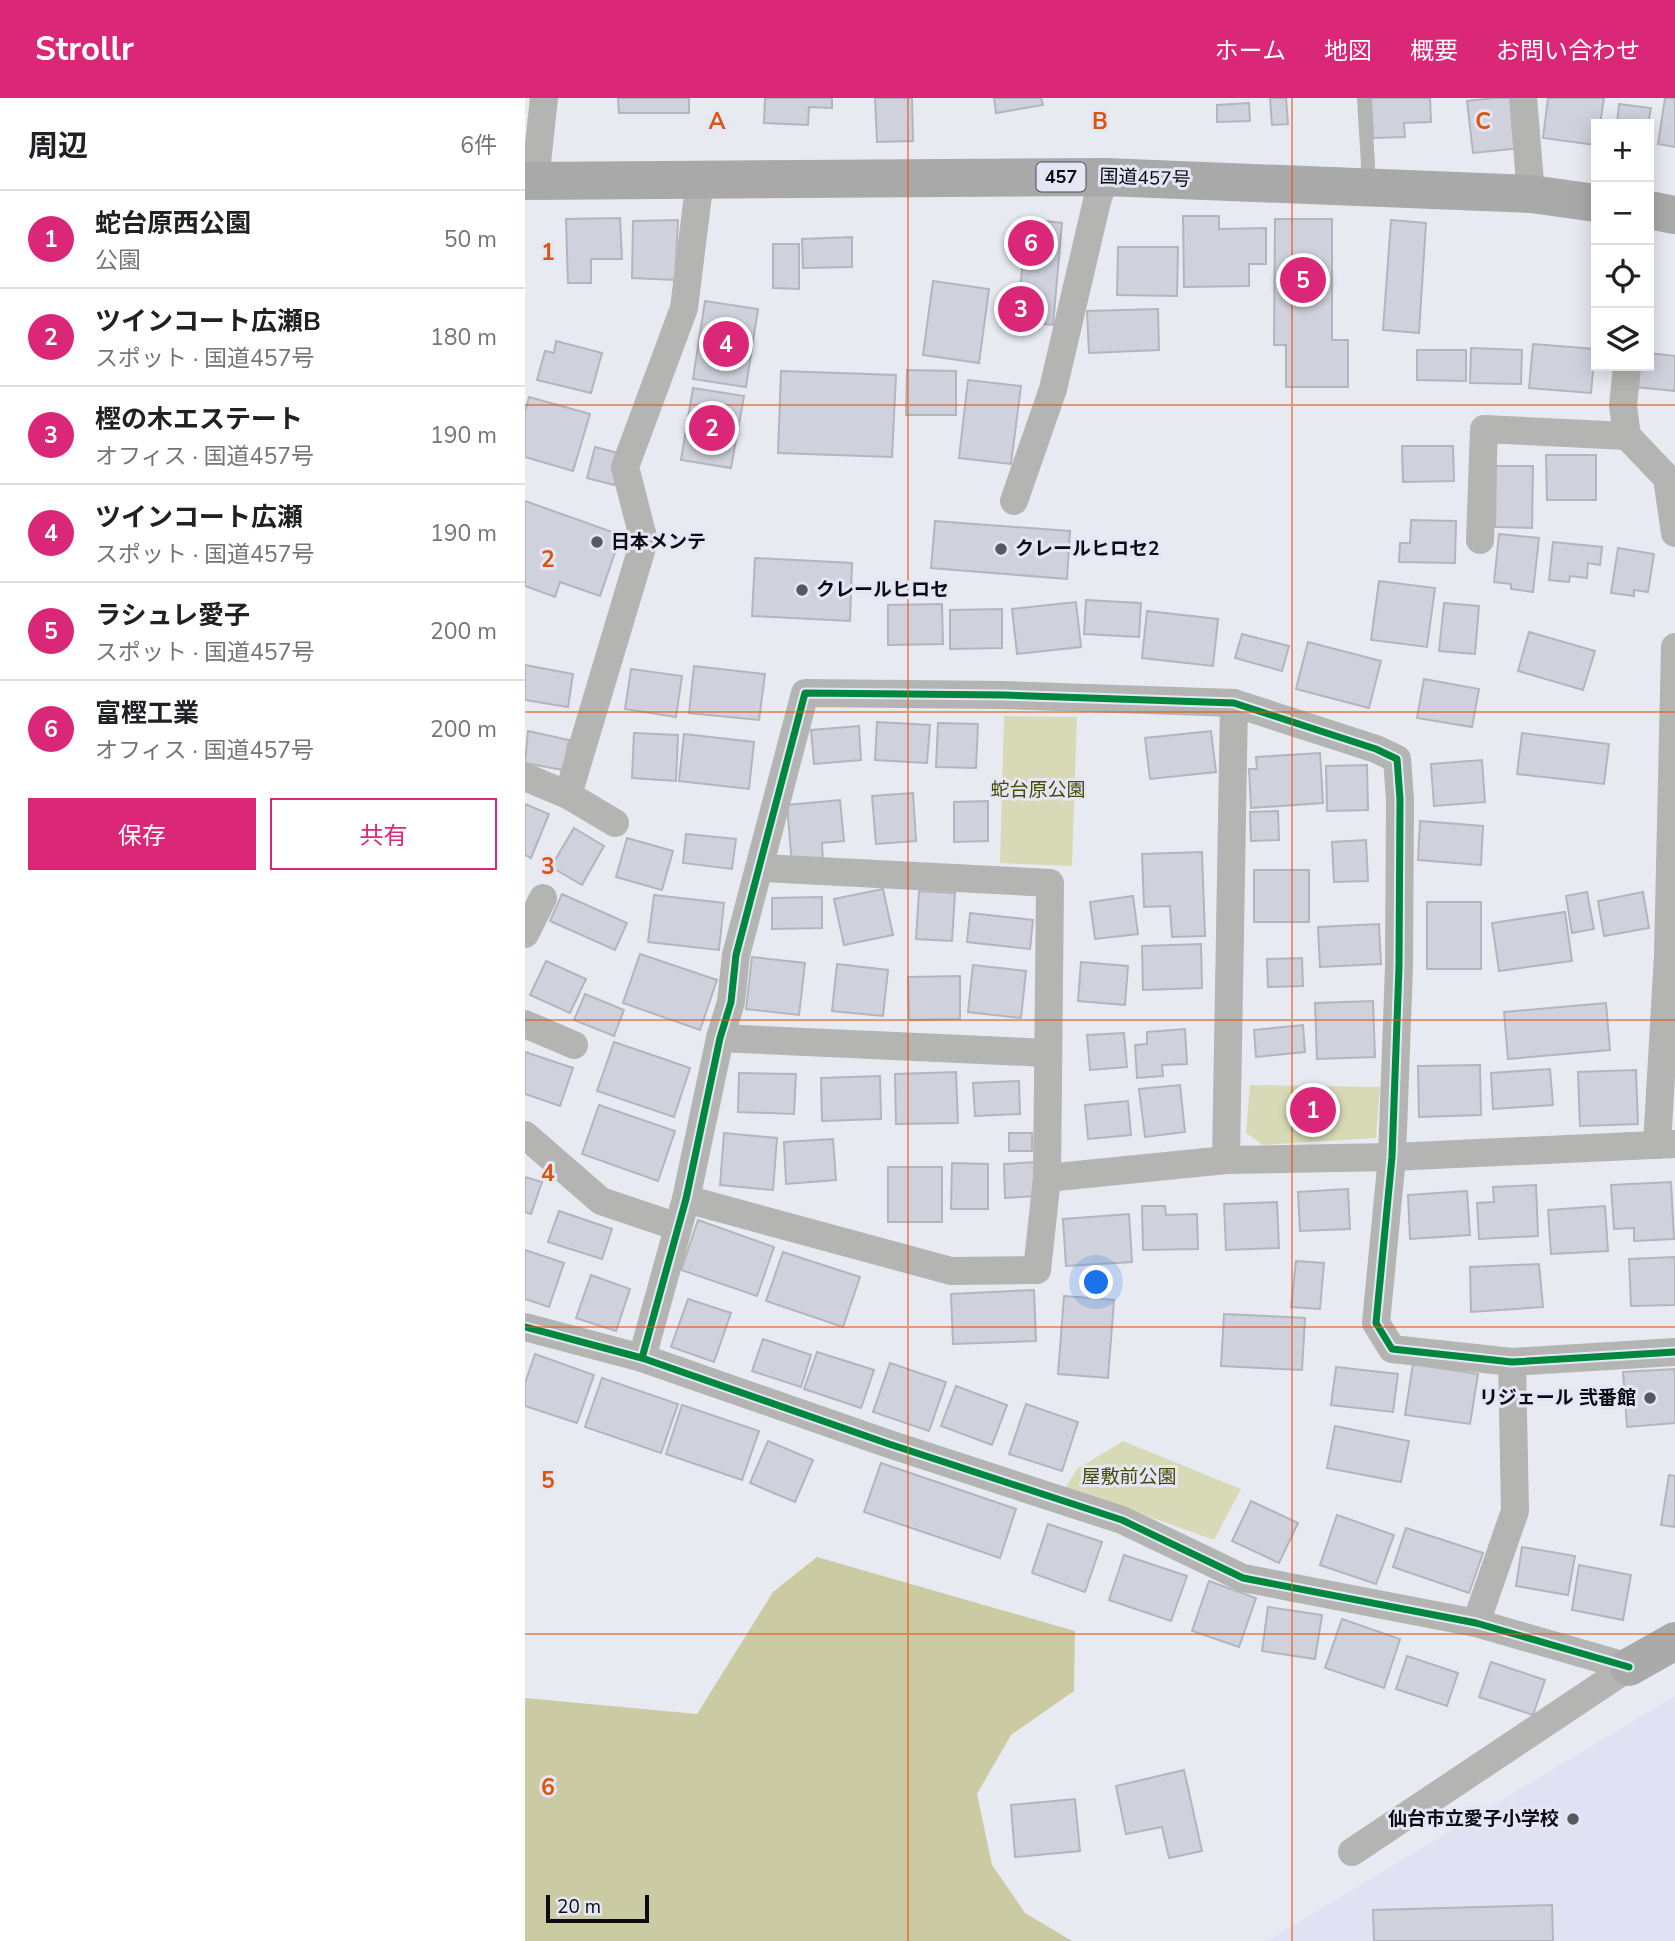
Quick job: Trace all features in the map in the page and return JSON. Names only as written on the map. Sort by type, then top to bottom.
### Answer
[{"type":"highway","name":"国道457号","points":[[530,181],[1105,177],[1531,194],[1591,201]]},
{"type":"highway","points":[[1654,211],[1675,215]]},
{"type":"street","points":[[530,181],[544,98]]},
{"type":"street","points":[[1523,98],[1531,194]]},
{"type":"street","points":[[1014,502],[1053,389],[1105,177]]},
{"type":"street","points":[[568,795],[644,541],[625,467],[684,308],[700,179]]},
{"type":"street","points":[[1626,371],[1623,406],[1627,436],[1667,478],[1675,533]]},
{"type":"street","points":[[1480,540],[1484,429],[1627,436]]},
{"type":"street","points":[[1048,1178],[1226,1160],[1392,1157],[1666,1144],[1675,647]]},
{"type":"street","points":[[642,1358],[686,1199],[719,1038],[731,1002],[736,955],[761,868],[805,692],[1004,695],[1234,703],[1376,749],[1397,759],[1400,799],[1399,967],[1392,1157],[1376,1323],[1392,1349],[1512,1362],[1675,1352]]},
{"type":"street","points":[[1226,1160],[1234,703]]},
{"type":"street","points":[[525,777],[568,795],[615,823]]},
{"type":"street","points":[[686,1199],[951,1271],[1037,1270],[1048,1178],[1050,883],[761,868]]},
{"type":"street","points":[[525,934],[543,898]]},
{"type":"street","points":[[525,1024],[574,1045]]},
{"type":"street","points":[[719,1038],[1048,1053]]},
{"type":"street","points":[[525,1135],[601,1200],[678,1227]]},
{"type":"street","points":[[525,1327],[642,1358],[889,1444],[1122,1520],[1243,1578],[1476,1623],[1629,1667]]},
{"type":"street","points":[[1476,1623],[1515,1511],[1512,1362]]},
{"type":"street","points":[[1353,1852],[1629,1667],[1675,1641]]},
{"type":"lane","points":[[1364,98],[1368,165],[1366,186]]},
{"type":"shaded area","name":"仙台市立愛子小学校","points":[[1675,1696],[1675,1941],[1267,1941]]},
{"type":"green space","name":"蛇台原公園","points":[[1004,716],[1077,717],[1072,866],[1000,863]]},
{"type":"green space","points":[[1250,1085],[1380,1087],[1376,1138],[1263,1145],[1246,1133]]},
{"type":"green space","name":"屋敷前公園","points":[[1123,1441],[1241,1489],[1214,1540],[1066,1487],[1077,1469]]},
{"type":"green space","points":[[817,1557],[1075,1631],[1074,1691],[1011,1735],[977,1794],[992,1865],[1025,1913],[1072,1941],[525,1941],[525,1698],[697,1714],[773,1592]]},
{"type":"building","points":[[618,98],[689,98],[689,113],[619,113]]},
{"type":"building","points":[[765,98],[832,98],[832,108],[809,107],[808,125],[764,123]]},
{"type":"building","points":[[875,98],[912,98],[913,141],[877,142]]},
{"type":"building","points":[[994,98],[1041,98],[1043,105],[996,113]]},
{"type":"building","points":[[1270,98],[1286,98],[1288,124],[1272,125]]},
{"type":"building","points":[[1371,98],[1430,98],[1431,122],[1404,123],[1405,137],[1373,138]]},
{"type":"building","points":[[1515,98],[1521,148],[1473,153],[1467,101]]},
{"type":"building","points":[[1548,98],[1604,98],[1601,119],[1591,119],[1591,144],[1543,138]]},
{"type":"building","points":[[1665,98],[1675,98],[1675,147],[1658,144]]},
{"type":"building","points":[[1249,103],[1250,121],[1217,122],[1217,105]]},
{"type":"building","points":[[1619,104],[1651,108],[1649,119],[1618,119]]},
{"type":"building","points":[[1183,216],[1219,216],[1219,229],[1266,228],[1266,264],[1249,264],[1249,286],[1184,287]]},
{"type":"building","points":[[620,218],[622,259],[591,259],[591,283],[568,283],[566,219]]},
{"type":"building","points":[[1027,219],[1062,223],[1053,325],[1017,321]]},
{"type":"building","points":[[1275,219],[1332,219],[1332,340],[1348,340],[1348,387],[1286,387],[1286,345],[1274,345]]},
{"type":"building","points":[[678,220],[675,280],[632,278],[633,221]]},
{"type":"building","points":[[1391,220],[1426,223],[1419,333],[1383,330]]},
{"type":"building","points":[[852,237],[852,267],[803,268],[802,239]]},
{"type":"building","points":[[773,244],[799,244],[799,289],[773,288]]},
{"type":"building","points":[[1118,247],[1178,247],[1177,296],[1117,295]]},
{"type":"building","points":[[933,281],[989,289],[979,363],[923,355]]},
{"type":"building","points":[[705,301],[758,309],[746,387],[693,379]]},
{"type":"building","points":[[1158,309],[1159,350],[1089,353],[1087,311]]},
{"type":"building","points":[[556,341],[602,353],[591,393],[537,380],[545,351],[554,353]]},
{"type":"building","points":[[1533,344],[1591,349],[1591,393],[1529,388]]},
{"type":"building","points":[[1471,348],[1522,350],[1521,384],[1470,383]]},
{"type":"building","points":[[1417,350],[1466,350],[1466,381],[1417,380]]},
{"type":"building","points":[[1654,354],[1675,356],[1675,391],[1636,387],[1638,371],[1654,371]]},
{"type":"building","points":[[907,370],[956,371],[956,415],[906,415]]},
{"type":"building","points":[[781,371],[896,375],[892,457],[778,453]]},
{"type":"building","points":[[968,380],[1021,386],[1011,464],[959,458]]},
{"type":"building","points":[[693,388],[744,396],[731,468],[681,460]]},
{"type":"building","points":[[529,397],[590,414],[573,471],[525,457],[525,412]]},
{"type":"building","points":[[1402,446],[1453,446],[1454,481],[1403,482]]},
{"type":"building","points":[[595,447],[622,454],[614,485],[587,478]]},
{"type":"building","points":[[1546,455],[1596,455],[1596,500],[1547,500]]},
{"type":"building","points":[[1496,466],[1533,466],[1532,528],[1495,527]]},
{"type":"building","points":[[525,501],[621,535],[600,596],[560,582],[555,597],[525,586]]},
{"type":"building","points":[[1411,520],[1456,521],[1455,563],[1399,562],[1400,543],[1410,543]]},
{"type":"building","name":"クレールヒロセ2","points":[[935,521],[1070,531],[1067,579],[931,568]]},
{"type":"building","points":[[1499,534],[1539,538],[1533,592],[1511,589],[1511,584],[1494,582]]},
{"type":"building","points":[[1553,542],[1602,547],[1600,565],[1588,563],[1587,578],[1570,576],[1569,582],[1549,580]]},
{"type":"building","points":[[1618,548],[1654,554],[1648,592],[1634,590],[1634,596],[1611,593]]},
{"type":"building","name":"クレールヒロセ","points":[[755,558],[852,563],[850,621],[752,616]]},
{"type":"building","points":[[1379,581],[1435,588],[1427,647],[1371,640]]},
{"type":"building","points":[[1086,600],[1141,603],[1139,637],[1084,634]]},
{"type":"building","points":[[1076,602],[1081,647],[1017,654],[1012,609]]},
{"type":"building","points":[[1444,603],[1479,606],[1475,654],[1439,651]]},
{"type":"building","points":[[942,604],[943,644],[888,645],[888,605]]},
{"type":"building","points":[[1002,609],[1002,648],[950,649],[950,610]]},
{"type":"building","points":[[1147,611],[1218,619],[1213,666],[1142,658]]},
{"type":"building","points":[[1529,632],[1595,651],[1583,690],[1518,671]]},
{"type":"building","points":[[1242,634],[1289,646],[1282,671],[1235,658]]},
{"type":"building","points":[[1308,642],[1381,661],[1369,708],[1296,689]]},
{"type":"building","points":[[525,665],[573,674],[568,707],[525,700]]},
{"type":"building","points":[[694,666],[765,674],[759,720],[689,713]]},
{"type":"building","points":[[631,669],[682,676],[676,717],[625,709]]},
{"type":"building","points":[[1424,679],[1479,689],[1472,727],[1417,718]]},
{"type":"building","points":[[877,722],[930,725],[927,763],[875,760]]},
{"type":"building","points":[[938,723],[978,724],[976,768],[936,767]]},
{"type":"building","points":[[859,726],[861,760],[814,764],[811,730]]},
{"type":"building","points":[[528,731],[569,740],[563,770],[525,763]]},
{"type":"building","points":[[1211,731],[1216,772],[1150,779],[1145,738]]},
{"type":"building","points":[[634,733],[678,735],[676,781],[632,778]]},
{"type":"building","points":[[1522,733],[1609,744],[1604,784],[1517,774]]},
{"type":"building","points":[[684,734],[754,742],[749,789],[679,781]]},
{"type":"building","points":[[1320,753],[1323,803],[1251,808],[1249,769],[1257,769],[1256,757]]},
{"type":"building","points":[[1482,760],[1485,802],[1434,806],[1431,764]]},
{"type":"building","points":[[1367,765],[1368,810],[1327,811],[1326,766]]},
{"type":"building","points":[[913,793],[916,841],[876,844],[872,796]]},
{"type":"building","points":[[840,800],[844,841],[822,843],[823,862],[792,865],[787,805]]},
{"type":"building","points":[[988,801],[988,841],[954,842],[954,802]]},
{"type":"building","points":[[525,804],[549,814],[531,858],[525,855]]},
{"type":"building","points":[[1278,811],[1279,840],[1251,841],[1250,812]]},
{"type":"building","points":[[1420,821],[1483,826],[1481,865],[1418,860]]},
{"type":"building","points":[[574,828],[604,846],[582,885],[551,867]]},
{"type":"building","points":[[686,834],[736,839],[732,869],[683,863]]},
{"type":"building","points":[[627,838],[673,851],[662,890],[616,877]]},
{"type":"building","points":[[1366,840],[1368,881],[1334,882],[1332,842]]},
{"type":"building","points":[[1202,852],[1205,936],[1172,937],[1170,906],[1144,907],[1142,854]]},
{"type":"building","points":[[1254,870],[1309,870],[1309,922],[1254,922]]},
{"type":"building","points":[[883,889],[893,935],[844,945],[834,899]]},
{"type":"building","points":[[919,891],[955,893],[952,941],[916,939]]},
{"type":"building","points":[[1587,892],[1594,929],[1572,933],[1566,896]]},
{"type":"building","points":[[1643,892],[1649,928],[1604,936],[1598,901]]},
{"type":"building","points":[[562,894],[627,923],[615,950],[550,921]]},
{"type":"building","points":[[654,895],[724,903],[719,950],[648,942]]},
{"type":"building","points":[[1133,896],[1138,934],[1095,939],[1090,902]]},
{"type":"building","points":[[822,897],[822,928],[772,929],[772,898]]},
{"type":"building","points":[[1427,902],[1481,902],[1481,969],[1427,969]]},
{"type":"building","points":[[1565,912],[1572,961],[1499,971],[1492,923]]},
{"type":"building","points":[[970,913],[1033,920],[1030,949],[967,942]]},
{"type":"building","points":[[1379,924],[1381,964],[1320,967],[1318,927]]},
{"type":"building","points":[[1201,944],[1202,988],[1143,990],[1142,946]]},
{"type":"building","points":[[640,954],[717,980],[700,1030],[623,1003]]},
{"type":"building","points":[[752,957],[805,963],[799,1015],[746,1009]]},
{"type":"building","points":[[1302,958],[1303,986],[1268,987],[1267,959]]},
{"type":"building","points":[[546,961],[586,979],[570,1013],[530,995]]},
{"type":"building","points":[[1081,962],[1128,966],[1125,1005],[1078,1001]]},
{"type":"building","points":[[837,964],[888,970],[883,1016],[832,1011]]},
{"type":"building","points":[[973,965],[1026,971],[1021,1018],[968,1012]]},
{"type":"building","points":[[960,976],[960,1019],[909,1020],[908,977]]},
{"type":"building","points":[[585,994],[624,1010],[614,1036],[574,1020]]},
{"type":"building","points":[[1373,1001],[1375,1057],[1317,1059],[1315,1003]]},
{"type":"building","points":[[1606,1003],[1610,1050],[1508,1059],[1504,1012]]},
{"type":"building","points":[[1303,1025],[1305,1052],[1256,1057],[1254,1030]]},
{"type":"building","points":[[1185,1029],[1187,1064],[1162,1065],[1163,1076],[1137,1078],[1135,1045],[1147,1044],[1147,1032]]},
{"type":"building","points":[[1124,1033],[1127,1067],[1090,1070],[1087,1035]]},
{"type":"building","points":[[614,1042],[690,1068],[674,1117],[597,1091]]},
{"type":"building","points":[[525,1052],[573,1068],[560,1106],[525,1094]]},
{"type":"building","points":[[1480,1065],[1481,1115],[1419,1117],[1418,1066]]},
{"type":"building","points":[[1550,1069],[1553,1105],[1493,1109],[1491,1073]]},
{"type":"building","points":[[1636,1070],[1638,1124],[1580,1126],[1578,1072]]},
{"type":"building","points":[[956,1072],[958,1123],[896,1124],[895,1074]]},
{"type":"building","points":[[739,1073],[796,1074],[794,1114],[738,1112]]},
{"type":"building","points":[[880,1076],[881,1119],[822,1121],[821,1078]]},
{"type":"building","points":[[1019,1081],[1020,1114],[975,1116],[973,1083]]},
{"type":"building","points":[[1180,1085],[1185,1132],[1145,1137],[1139,1089]]},
{"type":"building","points":[[1128,1101],[1131,1135],[1088,1139],[1085,1105]]},
{"type":"building","points":[[599,1105],[675,1131],[658,1181],[582,1154]]},
{"type":"building","points":[[724,1133],[777,1138],[773,1190],[720,1185]]},
{"type":"building","points":[[1009,1133],[1032,1133],[1032,1151],[1009,1151]]},
{"type":"building","points":[[833,1139],[836,1180],[786,1184],[784,1142]]},
{"type":"building","points":[[1037,1162],[1038,1196],[1005,1198],[1004,1164]]},
{"type":"building","points":[[952,1163],[988,1164],[988,1209],[951,1209]]},
{"type":"building","points":[[888,1167],[942,1167],[942,1222],[888,1222]]},
{"type":"building","points":[[525,1177],[542,1182],[531,1214],[525,1212]]},
{"type":"building","points":[[1671,1182],[1674,1239],[1634,1241],[1634,1228],[1614,1229],[1611,1185]]},
{"type":"building","points":[[1536,1185],[1538,1236],[1479,1239],[1477,1203],[1494,1202],[1493,1187]]},
{"type":"building","points":[[1348,1189],[1350,1229],[1300,1231],[1298,1192]]},
{"type":"building","points":[[1467,1191],[1470,1235],[1410,1239],[1408,1195]]},
{"type":"building","points":[[1277,1202],[1279,1248],[1226,1250],[1224,1204]]},
{"type":"building","points":[[1142,1206],[1165,1206],[1166,1215],[1197,1214],[1198,1249],[1143,1250]]},
{"type":"building","points":[[1605,1206],[1608,1251],[1551,1254],[1548,1210]]},
{"type":"building","points":[[559,1211],[612,1229],[602,1259],[548,1242]]},
{"type":"building","points":[[1129,1214],[1132,1262],[1066,1266],[1063,1219]]},
{"type":"building","points":[[698,1220],[774,1247],[757,1296],[681,1270]]},
{"type":"building","points":[[525,1250],[564,1263],[549,1307],[525,1299]]},
{"type":"building","points":[[783,1252],[860,1277],[843,1327],[766,1301]]},
{"type":"building","points":[[1675,1257],[1675,1305],[1631,1306],[1629,1259]]},
{"type":"building","points":[[1296,1261],[1324,1263],[1320,1309],[1291,1307]]},
{"type":"building","points":[[1539,1264],[1543,1307],[1471,1312],[1470,1267]]},
{"type":"building","points":[[591,1275],[630,1289],[616,1331],[576,1318]]},
{"type":"building","points":[[1034,1290],[1036,1341],[953,1344],[951,1294]]},
{"type":"building","points":[[1064,1296],[1114,1300],[1108,1378],[1058,1374]]},
{"type":"building","points":[[688,1299],[731,1313],[714,1362],[671,1347]]},
{"type":"building","points":[[1224,1314],[1305,1318],[1302,1370],[1221,1366]]},
{"type":"building","points":[[763,1339],[811,1355],[801,1387],[752,1371]]},
{"type":"building","points":[[817,1352],[874,1370],[861,1408],[804,1389]]},
{"type":"building","points":[[535,1354],[594,1375],[577,1423],[525,1406],[525,1383]]},
{"type":"building","points":[[890,1363],[946,1382],[929,1431],[873,1412]]},
{"type":"building","points":[[1413,1364],[1478,1374],[1470,1424],[1405,1415]]},
{"type":"building","points":[[1336,1367],[1398,1374],[1393,1412],[1331,1405]]},
{"type":"building","name":"リジェール 弐番館","points":[[1675,1369],[1675,1423],[1627,1427],[1623,1372]]},
{"type":"building","points":[[602,1378],[678,1404],[661,1453],[585,1427]]},
{"type":"building","points":[[956,1386],[1007,1405],[992,1445],[941,1426]]},
{"type":"building","points":[[1026,1404],[1078,1422],[1062,1471],[1009,1454]]},
{"type":"building","points":[[682,1405],[759,1431],[742,1480],[666,1454]]},
{"type":"building","points":[[1335,1426],[1409,1441],[1401,1482],[1327,1468]]},
{"type":"building","points":[[768,1441],[813,1460],[795,1502],[750,1483]]},
{"type":"building","points":[[881,1463],[1016,1509],[1000,1558],[864,1512]]},
{"type":"building","points":[[1669,1475],[1675,1476],[1675,1527],[1661,1525]]},
{"type":"building","points":[[1251,1501],[1298,1523],[1279,1563],[1232,1541]]},
{"type":"building","points":[[1337,1515],[1394,1535],[1376,1584],[1320,1565]]},
{"type":"building","points":[[1048,1524],[1102,1542],[1085,1592],[1032,1573]]},
{"type":"building","points":[[1406,1528],[1483,1553],[1469,1593],[1393,1567]]},
{"type":"building","points":[[1522,1547],[1575,1556],[1568,1595],[1516,1586]]},
{"type":"building","points":[[1124,1555],[1187,1576],[1171,1621],[1109,1600]]},
{"type":"building","points":[[1579,1565],[1631,1575],[1623,1620],[1572,1610]]},
{"type":"building","points":[[1209,1581],[1256,1598],[1239,1647],[1192,1631]]},
{"type":"building","points":[[1268,1607],[1322,1615],[1315,1659],[1262,1651]]},
{"type":"building","points":[[1342,1619],[1400,1639],[1384,1688],[1325,1668]]},
{"type":"building","points":[[1407,1656],[1458,1673],[1447,1706],[1396,1689]]},
{"type":"building","points":[[1491,1662],[1545,1680],[1533,1715],[1479,1697]]},
{"type":"building","points":[[1184,1770],[1202,1851],[1169,1858],[1162,1827],[1126,1834],[1116,1786]]},
{"type":"building","points":[[1075,1799],[1080,1851],[1015,1857],[1011,1805]]},
{"type":"building","points":[[1552,1905],[1553,1941],[1374,1941],[1373,1910]]},
{"type":"cycle path","points":[[642,1358],[686,1199],[720,1038],[731,1002],[736,955],[805,693],[1004,695],[1234,703],[1376,749],[1397,759],[1400,799],[1399,967],[1392,1157],[1376,1323],[1392,1349],[1512,1362],[1675,1352]]},
{"type":"cycle path","points":[[525,1327],[642,1358],[889,1444],[1122,1520],[1243,1578],[1476,1623],[1629,1667]]},
{"type":"place","name":"富樫工業","points":[[1031,243]]},
{"type":"place","name":"ラシュレ愛子","points":[[1303,280]]},
{"type":"place","name":"樫の木エステート","points":[[1021,309]]},
{"type":"place","name":"ツインコート広瀬","points":[[726,344]]},
{"type":"place","name":"ツインコート広瀬B","points":[[712,428]]},
{"type":"place","name":"日本メンテ","points":[[597,542]]},
{"type":"place","name":"クレールヒロセ2","points":[[1001,549]]},
{"type":"place","name":"クレールヒロセ","points":[[802,590]]},
{"type":"place","name":"蛇台原西公園","points":[[1313,1110]]},
{"type":"place","name":"リジェール 弐番館","points":[[1650,1398]]},
{"type":"place","name":"仙台市立愛子小学校","points":[[1573,1819]]}]
